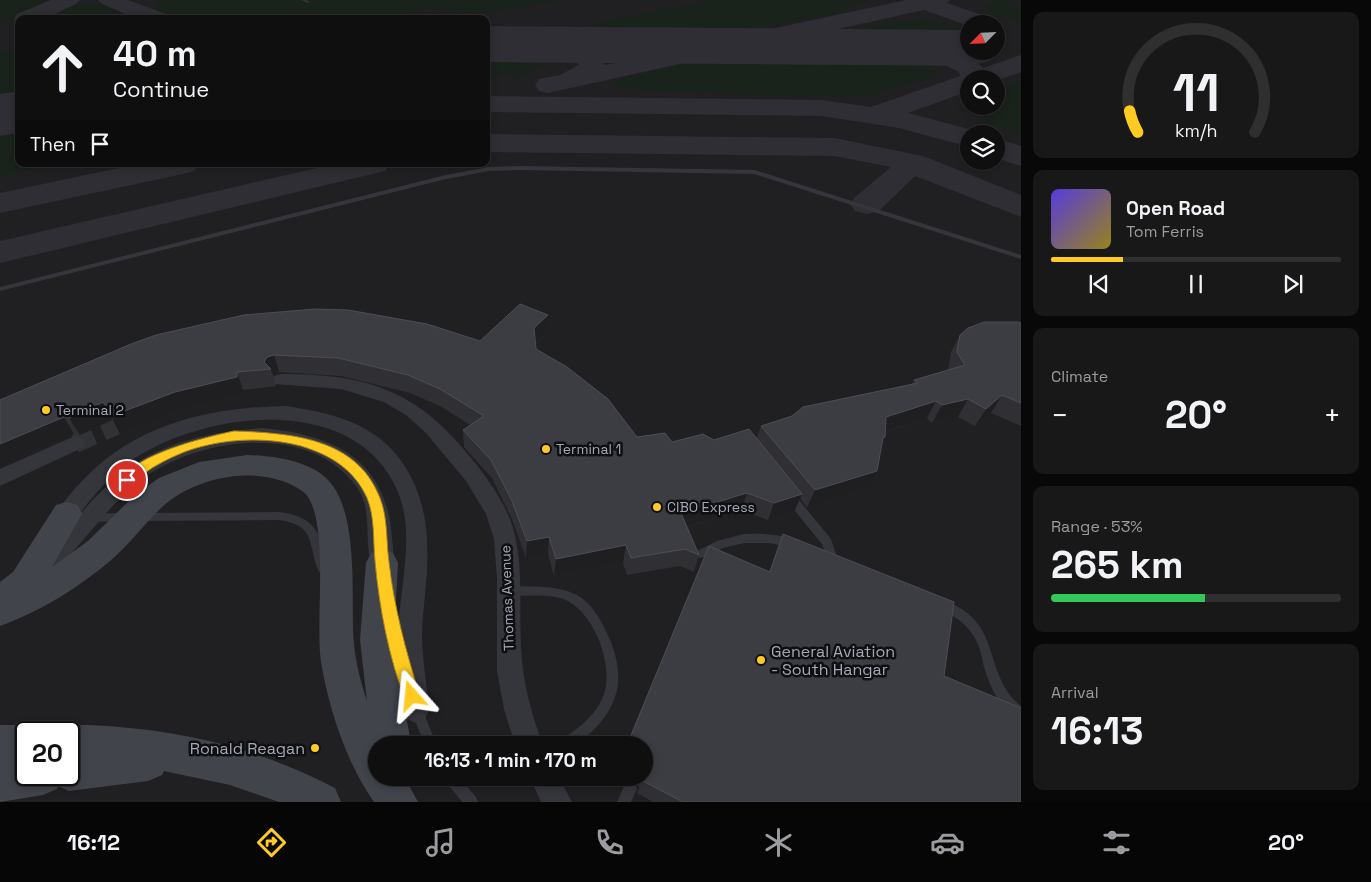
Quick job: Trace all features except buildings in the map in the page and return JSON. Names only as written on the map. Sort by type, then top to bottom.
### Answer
[{"type":"main road","points":[[0,611],[84,562],[111,541],[168,486],[214,469],[238,466],[263,467],[287,472],[308,480],[320,491],[332,520],[340,663],[347,693],[368,750]]},
{"type":"main road","points":[[8,587],[79,516]]},
{"type":"main road","points":[[382,563],[377,640],[391,736]]},
{"type":"main road","points":[[0,744],[15,744]]},
{"type":"main road","points":[[80,744],[126,746],[204,757],[257,773],[321,802]]},
{"type":"main road","points":[[80,769],[115,764],[204,757]]},
{"type":"main road","points":[[0,782],[15,780]]},
{"type":"main road","points":[[387,786],[398,802]]},
{"type":"main road","points":[[399,786],[402,802]]},
{"type":"street","name":"Thomas Avenue","points":[[280,380],[342,382],[369,388],[393,398],[442,436],[459,455],[485,493],[505,536],[509,591],[510,667],[516,706],[526,736]]},
{"type":"street","points":[[79,516],[95,480],[127,454],[161,434],[202,421],[239,413],[283,412],[324,420],[353,432],[379,450],[389,461],[403,482],[413,512],[415,557],[410,642],[416,710]]},
{"type":"street","points":[[79,516],[147,465],[168,454],[201,442],[223,437],[255,435],[286,438],[333,452],[348,462],[361,475],[370,490],[376,507],[382,563]]},
{"type":"street","points":[[0,478],[75,443]]},
{"type":"street","points":[[548,786],[557,802]]},
{"type":"lane","points":[[302,0],[308,2]]},
{"type":"lane","points":[[0,290],[442,178],[478,171],[509,168],[755,172],[1021,257]]},
{"type":"lane","points":[[785,490],[827,542],[837,562],[816,553]]},
{"type":"lane","points":[[79,516],[280,516],[303,522],[308,526],[314,537],[337,626]]},
{"type":"lane","points":[[701,554],[712,545],[730,541],[764,539],[783,541],[799,547]]},
{"type":"lane","points":[[382,563],[398,652],[416,710],[427,736]]},
{"type":"lane","points":[[509,591],[552,593],[571,597],[592,614],[599,628],[611,666],[611,693],[599,714],[576,736]]},
{"type":"lane","points":[[936,601],[958,611],[970,621],[987,650],[994,678],[1004,699],[1021,714]]},
{"type":"lane","points":[[458,786],[471,802]]},
{"type":"shaded area","points":[[0,0],[1021,0],[1021,802],[0,802]]},
{"type":"shaded area","points":[[0,0],[47,0],[36,5],[41,6],[15,15],[15,17],[0,23]]},
{"type":"shaded area","points":[[157,0],[564,0],[481,14],[422,8],[405,15],[170,15],[154,9]]},
{"type":"shaded area","points":[[716,0],[870,0],[837,12],[738,33],[738,35],[605,34],[595,32],[589,27],[591,24],[605,21]]},
{"type":"shaded area","points":[[1006,0],[1015,6],[1006,6],[1021,10],[1021,24],[1005,18],[1005,15],[993,13],[982,6]]},
{"type":"shaded area","points":[[86,3],[100,4],[126,15],[49,15],[70,6]]},
{"type":"shaded area","points":[[926,19],[960,27],[960,37],[841,37],[838,33],[865,26]]},
{"type":"shaded area","points":[[15,51],[15,96],[0,98],[0,52]]},
{"type":"shaded area","points":[[716,57],[908,59],[930,66],[937,74],[929,79],[862,97],[658,92],[614,87],[620,80],[630,77]]},
{"type":"shaded area","points":[[490,58],[546,59],[552,63],[514,79],[507,73],[490,77]]},
{"type":"shaded area","points":[[1021,81],[1021,136],[1005,129],[1005,125],[996,125],[975,115],[1005,115],[1005,87]]},
{"type":"shaded area","points":[[15,132],[15,167],[44,167],[0,176],[0,135]]},
{"type":"taxiway","points":[[34,15],[69,0]]},
{"type":"taxiway","points":[[109,0],[148,15]]},
{"type":"taxiway","points":[[917,0],[925,3]]},
{"type":"taxiway","points":[[925,3],[939,0]]},
{"type":"taxiway","points":[[548,85],[925,3]]},
{"type":"taxiway","points":[[925,3],[960,15]]},
{"type":"taxiway","points":[[535,44],[576,50],[589,58],[592,65],[589,70],[569,80]]},
{"type":"taxiway","points":[[890,48],[911,49],[948,56],[959,60],[971,70]]},
{"type":"taxiway","points":[[1002,70],[1021,63]]},
{"type":"taxiway","points":[[873,116],[960,85]]},
{"type":"taxiway","points":[[490,104],[821,108],[873,116]]},
{"type":"taxiway","points":[[873,116],[901,120],[960,136]]},
{"type":"taxiway","points":[[490,143],[834,147],[912,163],[1021,207]]},
{"type":"taxiway","points":[[1005,151],[1021,157]]},
{"type":"taxiway","points":[[0,203],[169,167]]},
{"type":"taxiway","points":[[0,252],[361,167]]},
{"type":"taxiway","points":[[867,204],[899,175]]},
{"type":"runway","points":[[490,44],[960,48]]},
{"type":"runway","points":[[0,115],[15,113]]},
{"type":"tunnel","points":[[75,443],[138,415]]},
{"type":"place","name":"Terminal 2","points":[[46,410]]},
{"type":"place","name":"Terminal 1","points":[[546,449]]},
{"type":"place","name":"CIBO Express","points":[[657,507]]},
{"type":"place","name":"General Aviation - South Hangar","points":[[761,660]]},
{"type":"place","name":"Ronald Reagan","points":[[315,748]]},
{"type":"route","points":[[127,480],[147,465],[191,445],[212,439],[244,435],[275,436],[310,444],[333,452],[348,462],[361,475],[374,498],[378,516],[382,563],[398,652],[412,696]]}]
